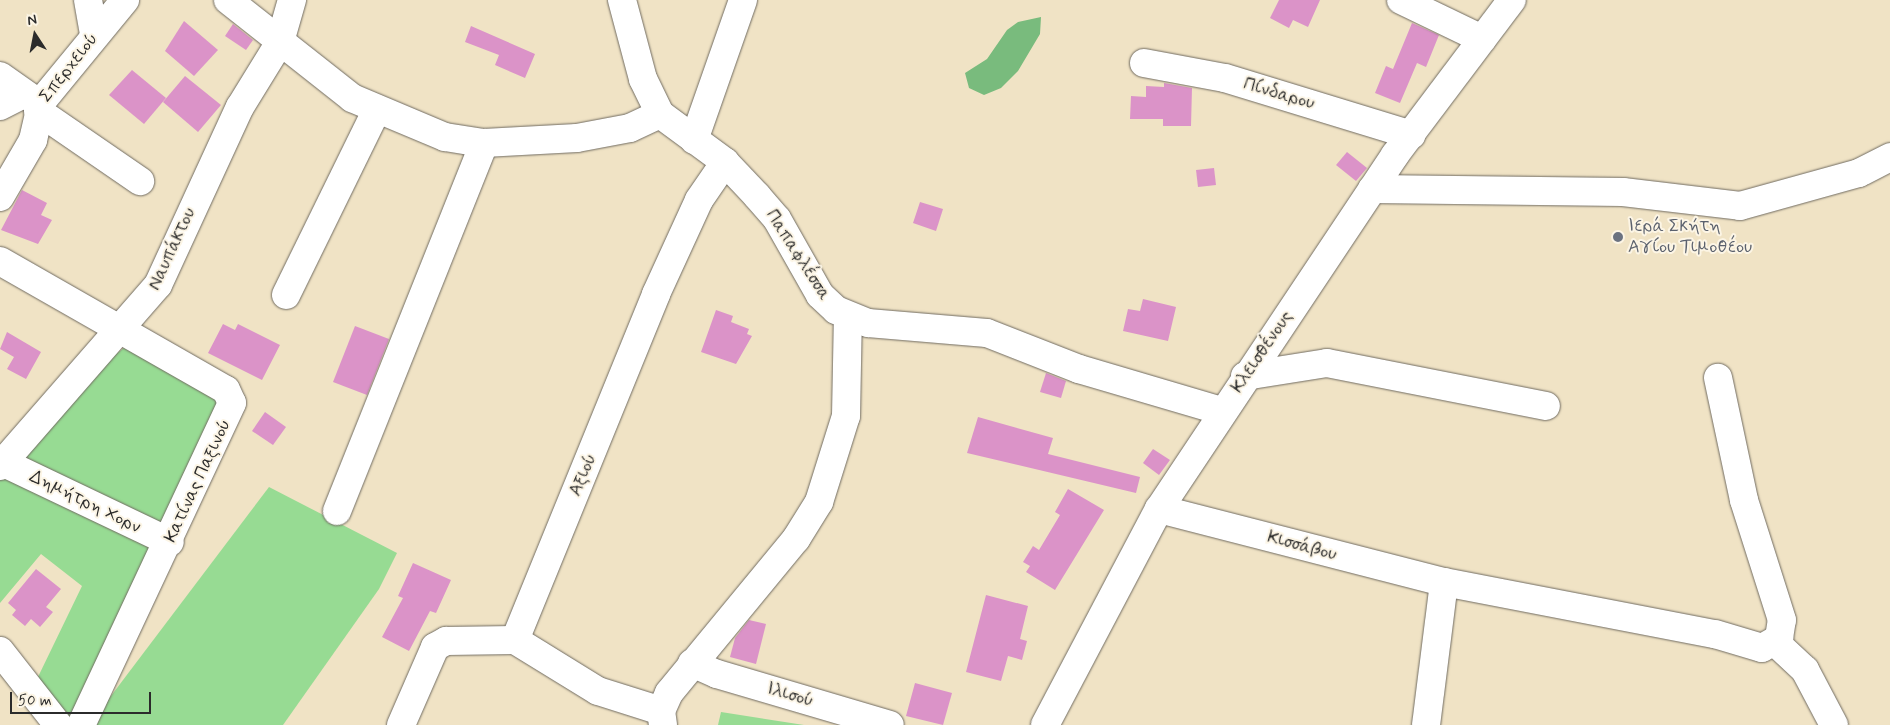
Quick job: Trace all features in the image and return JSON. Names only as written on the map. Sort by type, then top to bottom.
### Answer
[{"type":"street","points":[[88,0],[94,36]]},
{"type":"street","name":"Σπερχειού","points":[[0,197],[33,140],[34,103],[125,0]]},
{"type":"street","points":[[228,0],[334,85],[377,109],[445,137],[484,143],[577,138],[630,128],[660,114]]},
{"type":"street","name":"Ναυπάκτου","points":[[1,463],[158,284],[240,107],[280,42],[292,0]]},
{"type":"street","name":"Παπαφλέσσα","points":[[622,0],[643,79],[660,114],[725,162],[777,219],[820,295],[848,316],[888,326],[987,333],[1096,375],[1222,411]]},
{"type":"street","points":[[694,140],[743,0]]},
{"type":"street","points":[[1401,0],[1482,40]]},
{"type":"street","name":"Κλεισθένους","points":[[1045,725],[1160,509],[1222,411],[1372,189],[1512,0]]},
{"type":"street","name":"Πίνδαρου","points":[[1144,63],[1225,78],[1412,135]]},
{"type":"street","points":[[0,76],[140,181]]},
{"type":"street","points":[[0,106],[34,103]]},
{"type":"street","points":[[286,295],[377,109]]},
{"type":"street","points":[[337,512],[484,143]]},
{"type":"street","points":[[1372,189],[1623,192],[1740,206],[1859,173],[1890,157]]},
{"type":"street","name":"Αξιού","points":[[515,640],[656,294],[699,200],[725,162]]},
{"type":"street","name":"Κατίνας Παξινού","points":[[0,261],[226,390],[231,397],[231,409],[170,542],[80,725]]},
{"type":"street","points":[[401,725],[435,648],[446,641],[515,640],[598,691],[662,718],[692,662],[796,540],[828,482],[846,416],[848,316]]},
{"type":"street","points":[[1245,376],[1332,364],[1546,406]]},
{"type":"street","points":[[1718,378],[1744,500],[1782,620],[1782,632],[1775,642],[1806,670],[1834,725]]},
{"type":"street","name":"Δημήτρη Χορν","points":[[1,463],[170,542]]},
{"type":"street","name":"Κισσάβου","points":[[1160,509],[1444,582],[1715,634],[1762,648],[1775,642]]},
{"type":"street","points":[[1426,725],[1444,582]]},
{"type":"street","points":[[0,651],[49,721]]},
{"type":"street","name":"Ιλισού","points":[[692,662],[717,674],[890,725]]},
{"type":"green space","points":[[1041,17],[1040,34],[1018,71],[1001,88],[984,95],[969,88],[965,73],[987,59],[1007,30],[1018,22]]},
{"type":"green space","points":[[129,344],[222,398],[70,725],[37,679],[82,586],[41,554],[0,603],[0,469],[90,374]]},
{"type":"green space","points":[[269,487],[397,553],[379,589],[283,725],[89,725]]},
{"type":"green space","points":[[721,712],[804,725],[718,725]]},
{"type":"building","points":[[1279,0],[1320,0],[1308,27],[1293,20],[1289,28],[1270,18]]},
{"type":"building","points":[[184,21],[218,50],[194,76],[165,51]]},
{"type":"building","points":[[1412,23],[1439,35],[1426,67],[1417,63],[1400,103],[1375,93],[1386,66],[1393,69]]},
{"type":"building","points":[[233,24],[253,40],[246,50],[225,36]]},
{"type":"building","points":[[471,26],[535,54],[525,78],[495,65],[499,55],[465,42]]},
{"type":"building","points":[[132,70],[166,98],[144,124],[109,95]]},
{"type":"building","points":[[185,76],[221,105],[198,132],[163,102]]},
{"type":"building","points":[[1164,83],[1192,88],[1191,126],[1163,126],[1163,119],[1130,119],[1131,96],[1146,97],[1146,86],[1164,87]]},
{"type":"building","points":[[1347,152],[1367,168],[1356,181],[1336,165]]},
{"type":"building","points":[[1214,168],[1216,185],[1198,187],[1196,170]]},
{"type":"building","points":[[22,190],[47,203],[41,215],[52,220],[38,244],[1,230]]},
{"type":"building","points":[[920,202],[943,209],[936,231],[913,223]]},
{"type":"building","points":[[1143,299],[1176,307],[1168,341],[1123,331],[1128,309],[1140,311]]},
{"type":"building","points":[[716,310],[733,316],[731,322],[749,329],[747,334],[752,336],[736,364],[701,352]]},
{"type":"building","points":[[223,324],[235,330],[238,324],[280,345],[262,380],[208,353]]},
{"type":"building","points":[[355,326],[389,339],[367,395],[333,382]]},
{"type":"building","points":[[7,332],[41,352],[26,379],[7,369],[14,357],[0,349]]},
{"type":"building","points":[[1046,373],[1066,381],[1061,398],[1040,392]]},
{"type":"building","points":[[265,412],[286,427],[273,445],[252,431]]},
{"type":"building","points":[[978,417],[1053,438],[1048,454],[1140,477],[1136,493],[967,453]]},
{"type":"building","points":[[1153,449],[1170,460],[1159,475],[1143,463]]},
{"type":"building","points":[[1068,489],[1104,510],[1055,590],[1026,572],[1030,566],[1023,562],[1033,546],[1039,550],[1060,515],[1055,512]]},
{"type":"building","points":[[413,563],[451,580],[436,613],[430,611],[409,651],[382,637],[403,598],[398,596]]},
{"type":"building","points":[[36,569],[61,589],[46,607],[53,612],[40,627],[31,619],[25,626],[12,615],[16,610],[8,603]]},
{"type":"building","points":[[986,595],[1028,606],[1020,639],[1027,641],[1022,660],[1008,656],[1001,681],[966,672]]},
{"type":"building","points":[[749,620],[766,624],[756,664],[730,657],[735,638]]},
{"type":"building","points":[[915,683],[952,693],[943,725],[906,716]]},
{"type":"place","name":"Ιερά Σκήτη Αγίου Τιμοθέου","points":[[1618,237]]}]
